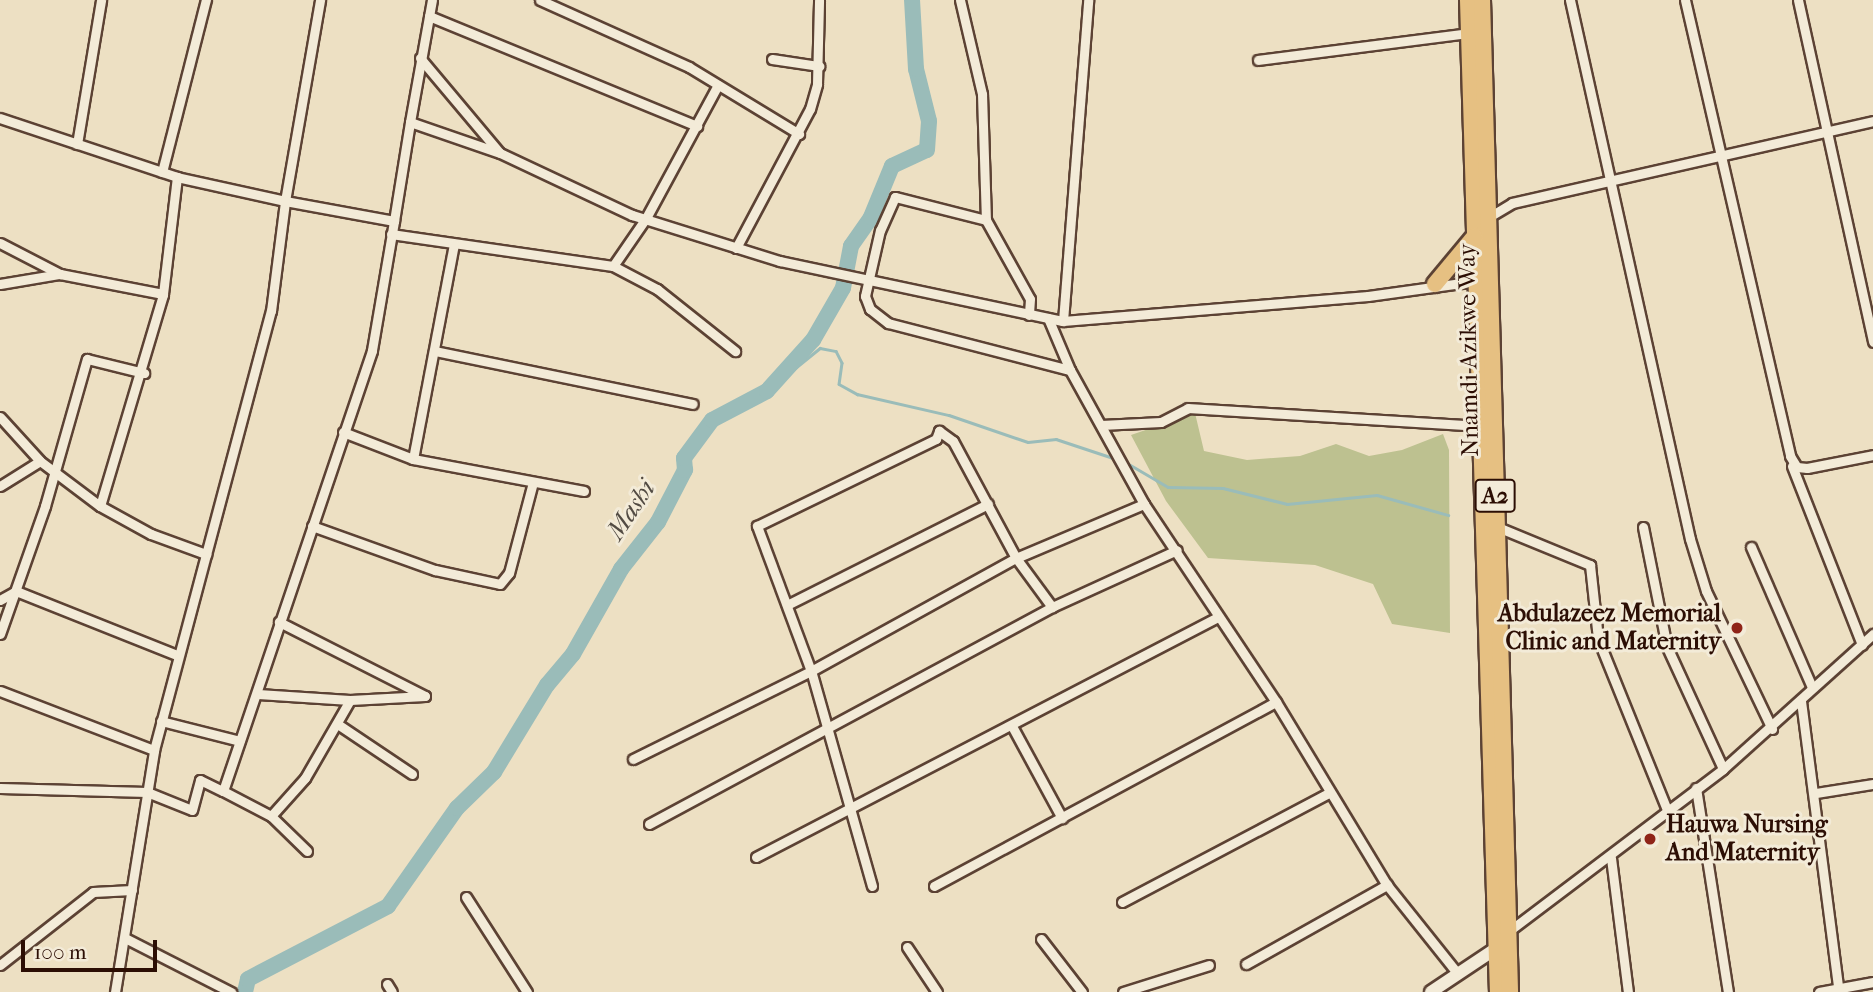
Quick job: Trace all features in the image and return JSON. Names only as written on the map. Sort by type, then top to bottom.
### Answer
[{"type":"highway","name":"Nnamdi Azikwe Way","points":[[1468,0],[1498,992]]},
{"type":"highway","name":"Nnamdi Azikwe Way","points":[[1482,0],[1510,992]]},
{"type":"highway","points":[[1436,284],[1475,236]]},
{"type":"street","points":[[77,144],[101,0]]},
{"type":"street","points":[[162,172],[206,0]]},
{"type":"street","points":[[115,992],[127,939],[154,750],[177,655],[271,311],[285,201],[320,0]]},
{"type":"street","points":[[223,791],[258,694],[279,622],[372,350],[432,0]]},
{"type":"street","points":[[540,0],[689,66],[799,134]]},
{"type":"street","points":[[736,248],[799,134],[818,65],[820,0]]},
{"type":"street","points":[[960,0],[982,94],[986,220],[1030,299],[1029,315]]},
{"type":"street","points":[[1063,321],[1088,0]]},
{"type":"street","points":[[1570,0],[1609,183],[1697,564],[1772,729]]},
{"type":"street","points":[[1685,0],[1790,456],[1797,467],[1807,468],[1873,454]]},
{"type":"street","points":[[1798,0],[1873,342]]},
{"type":"street","points":[[429,16],[697,126]]},
{"type":"street","points":[[1258,60],[1469,33]]},
{"type":"street","points":[[420,58],[500,153]]},
{"type":"street","points":[[772,59],[818,65]]},
{"type":"street","points":[[613,266],[646,218],[718,85]]},
{"type":"street","points":[[0,118],[177,177],[394,221]]},
{"type":"street","points":[[1489,217],[1512,203],[1873,121]]},
{"type":"street","points":[[410,122],[500,153],[646,218],[736,248],[866,282],[1063,321],[1368,296],[1436,284],[1476,281]]},
{"type":"street","points":[[100,506],[144,373],[163,294],[177,177]]},
{"type":"street","points":[[986,220],[895,197],[880,230],[866,282],[865,296],[877,318],[1070,370]]},
{"type":"street","points":[[391,234],[613,266],[657,289],[735,351]]},
{"type":"street","points":[[0,243],[60,274],[163,294]]},
{"type":"street","points":[[413,458],[454,244]]},
{"type":"street","points":[[0,285],[60,274]]},
{"type":"street","points":[[1048,318],[1070,370],[1144,504],[1276,702],[1327,794],[1387,885],[1458,974]]},
{"type":"street","points":[[435,351],[693,404]]},
{"type":"street","points":[[0,634],[45,506],[51,470],[87,359],[144,373]]},
{"type":"street","points":[[1103,429],[1120,420],[1161,422],[1188,408],[1480,426]]},
{"type":"street","points":[[0,417],[40,461],[100,506],[151,534],[206,554]]},
{"type":"street","points":[[343,432],[413,458],[584,491]]},
{"type":"street","points":[[872,886],[811,671],[758,533],[760,521],[936,439],[939,432],[953,441],[1016,558],[1052,607]]},
{"type":"street","points":[[0,486],[40,461]]},
{"type":"street","points":[[1792,466],[1861,645]]},
{"type":"street","points":[[312,526],[435,570],[500,584],[509,573],[533,482]]},
{"type":"street","points":[[787,605],[988,504]]},
{"type":"street","points":[[633,759],[811,671],[1016,558],[1144,504]]},
{"type":"street","points":[[1495,526],[1590,565],[1598,639],[1667,810]]},
{"type":"street","points":[[1643,527],[1667,647],[1723,769]]},
{"type":"street","points":[[1751,547],[1812,687]]},
{"type":"street","points":[[649,824],[1052,607],[1177,550]]},
{"type":"street","points":[[0,600],[16,592],[177,655]]},
{"type":"street","points":[[756,857],[1218,617]]},
{"type":"street","points":[[258,694],[350,700],[425,696],[279,622]]},
{"type":"street","points":[[1507,932],[1611,858],[1667,810],[1723,769],[1772,729],[1801,702],[1812,687],[1873,635]]},
{"type":"street","points":[[0,691],[154,750]]},
{"type":"street","points":[[271,816],[305,778],[339,725],[350,700]]},
{"type":"street","points":[[934,886],[1276,702]]},
{"type":"street","points":[[1801,702],[1816,793],[1839,990]]},
{"type":"street","points":[[161,721],[240,741]]},
{"type":"street","points":[[339,725],[412,774]]},
{"type":"street","points":[[1012,726],[1062,818]]},
{"type":"street","points":[[0,788],[147,792],[192,810],[200,780],[271,816],[307,851]]},
{"type":"street","points":[[1816,793],[1873,784]]},
{"type":"street","points":[[1696,788],[1728,992]]},
{"type":"street","points":[[1122,902],[1327,794]]},
{"type":"street","points":[[1611,858],[1628,992]]},
{"type":"street","points":[[1246,964],[1387,885]]},
{"type":"street","points":[[0,965],[93,892],[132,890]]},
{"type":"street","points":[[466,897],[527,992]]},
{"type":"street","points":[[127,939],[229,991]]},
{"type":"street","points":[[1041,939],[1082,992]]},
{"type":"street","points":[[908,947],[937,992]]},
{"type":"street","points":[[1431,992],[1497,948]]},
{"type":"street","points":[[1123,992],[1209,965]]},
{"type":"street","points":[[1819,992],[1873,982]]},
{"type":"green space","points":[[1195,413],[1204,451],[1247,460],[1300,456],[1336,444],[1369,456],[1402,450],[1443,434],[1449,450],[1450,633],[1392,624],[1373,584],[1315,565],[1208,558],[1166,501],[1131,435]]},
{"type":"waterway","name":"Mashi","points":[[245,992],[248,979],[388,906],[457,808],[494,772],[547,685],[573,654],[621,569],[658,522],[685,470],[684,458],[712,420],[767,391],[813,340],[843,288],[851,246],[871,217],[892,166],[927,150],[929,121],[916,69],[912,0]]},
{"type":"waterway","points":[[767,391],[820,348],[836,351],[842,363],[839,384],[857,394],[949,415],[1028,442],[1056,439],[1116,459]]},
{"type":"waterway","points":[[1122,460],[1168,487],[1223,488],[1287,504],[1377,495],[1448,515]]},
{"type":"place","name":"Abdulazeez Memorial Clinic and Maternity","points":[[1737,628]]},
{"type":"place","name":"Hauwa Nursing And Maternity","points":[[1650,839]]}]
